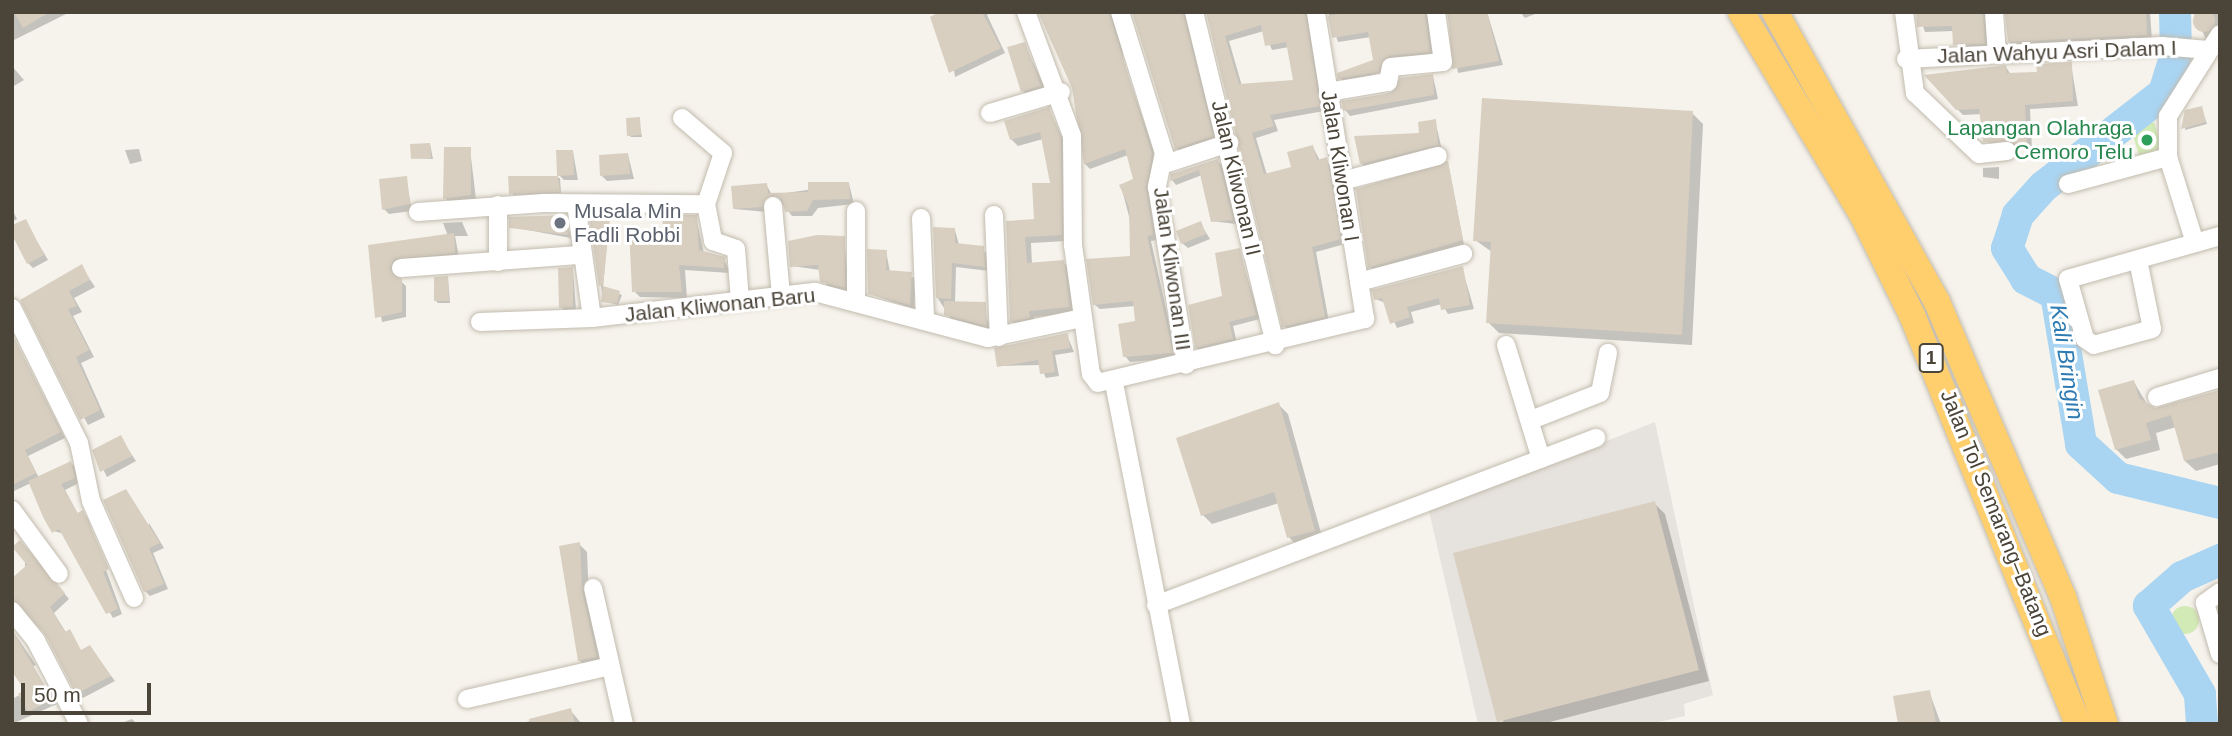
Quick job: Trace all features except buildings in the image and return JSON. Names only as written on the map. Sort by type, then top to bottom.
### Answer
[{"type":"highway","name":"Jalan Tol Semarang–Batang","points":[[1741,12],[1863,216],[1912,315],[1996,509],[2078,724]]},
{"type":"highway","name":"Jalan Tol Semarang–Batang","points":[[1775,12],[1937,302],[2063,597],[2105,724]]},
{"type":"street","points":[[1026,12],[1061,92],[1077,170],[1073,245],[1082,318],[1091,374],[1095,382],[1114,383],[1275,345]]},
{"type":"street","name":"Jalan Kliwonan III","points":[[1121,12],[1164,153],[1157,187],[1186,365]]},
{"type":"street","name":"Jalan Kliwonan II","points":[[1194,12],[1229,143],[1275,345]]},
{"type":"street","points":[[1328,92],[1388,82],[1391,67],[1443,62],[1436,12]]},
{"type":"street","points":[[1904,12],[1906,59],[1916,93],[1979,153],[2007,151]]},
{"type":"street","points":[[1994,12],[1997,51]]},
{"type":"street","name":"Jalan Kliwonan I","points":[[1275,345],[1365,319],[1328,92],[1321,13]]},
{"type":"street","points":[[2195,243],[2168,157],[2170,107],[2220,34]]},
{"type":"street","name":"Jalan Wahyu Asri Dalam I","points":[[1906,59],[1997,51],[2162,46],[2208,50]]},
{"type":"street","points":[[990,113],[1061,92]]},
{"type":"street","points":[[682,118],[723,153],[706,204],[713,241],[736,249],[740,301]]},
{"type":"street","points":[[1162,165],[1229,143]]},
{"type":"street","points":[[1342,181],[1438,156]]},
{"type":"street","points":[[2068,184],[2168,157]]},
{"type":"street","points":[[576,204],[579,256],[592,318]]},
{"type":"street","points":[[418,212],[498,205],[706,204]]},
{"type":"street","points":[[498,205],[498,262]]},
{"type":"street","points":[[773,206],[781,296]]},
{"type":"street","points":[[856,211],[856,299]]},
{"type":"street","points":[[993,215],[999,337]]},
{"type":"street","points":[[922,218],[925,317]]},
{"type":"street","points":[[2138,260],[2152,329],[2094,345],[2080,326],[2068,279],[2220,236]]},
{"type":"street","points":[[1359,282],[1462,254]]},
{"type":"street","points":[[401,268],[579,256]]},
{"type":"street","name":"Jalan Kliwonan Baru","points":[[480,322],[592,318],[815,292],[856,299],[925,317],[968,336],[999,337],[1082,318]]},
{"type":"street","points":[[12,308],[79,443],[91,501],[134,598]]},
{"type":"street","points":[[1506,345],[1541,458]]},
{"type":"street","points":[[1531,420],[1600,393],[1608,353]]},
{"type":"street","points":[[2157,397],[2220,379]]},
{"type":"street","points":[[1114,383],[1181,724]]},
{"type":"street","points":[[1156,605],[1596,438]]},
{"type":"street","points":[[12,510],[59,574]]},
{"type":"street","points":[[593,588],[624,724]]},
{"type":"street","points":[[2220,593],[2205,603],[2220,654]]},
{"type":"street","points":[[12,611],[36,641],[76,722]]},
{"type":"street","points":[[467,699],[610,666]]},
{"type":"shaded area","points":[[1655,422],[1713,695],[1684,704],[1685,716],[1650,724],[1478,724],[1429,511]]},
{"type":"green space","name":"Lapangan Olahraga Cemoro Telu","points":[[2154,122],[2163,151],[2140,158],[2131,129]]},
{"type":"green space","points":[[2185,606],[2195,610],[2199,620],[2195,630],[2185,634],[2175,630],[2171,620],[2175,610]]},
{"type":"waterway","name":"Kali Bringin","points":[[2175,12],[2176,54],[2164,93],[2043,187],[2018,215],[2007,248],[2026,279],[2056,294],[2081,444],[2118,478],[2220,503]]},
{"type":"waterway","name":"Kali Bringin","points":[[2202,724],[2200,694],[2149,606],[2182,577],[2220,560]]},
{"type":"place","name":"Lapangan Olahraga Cemoro Telu","points":[[2147,140]]},
{"type":"place","name":"Musala Min Fadli Robbi","points":[[560,223]]}]
